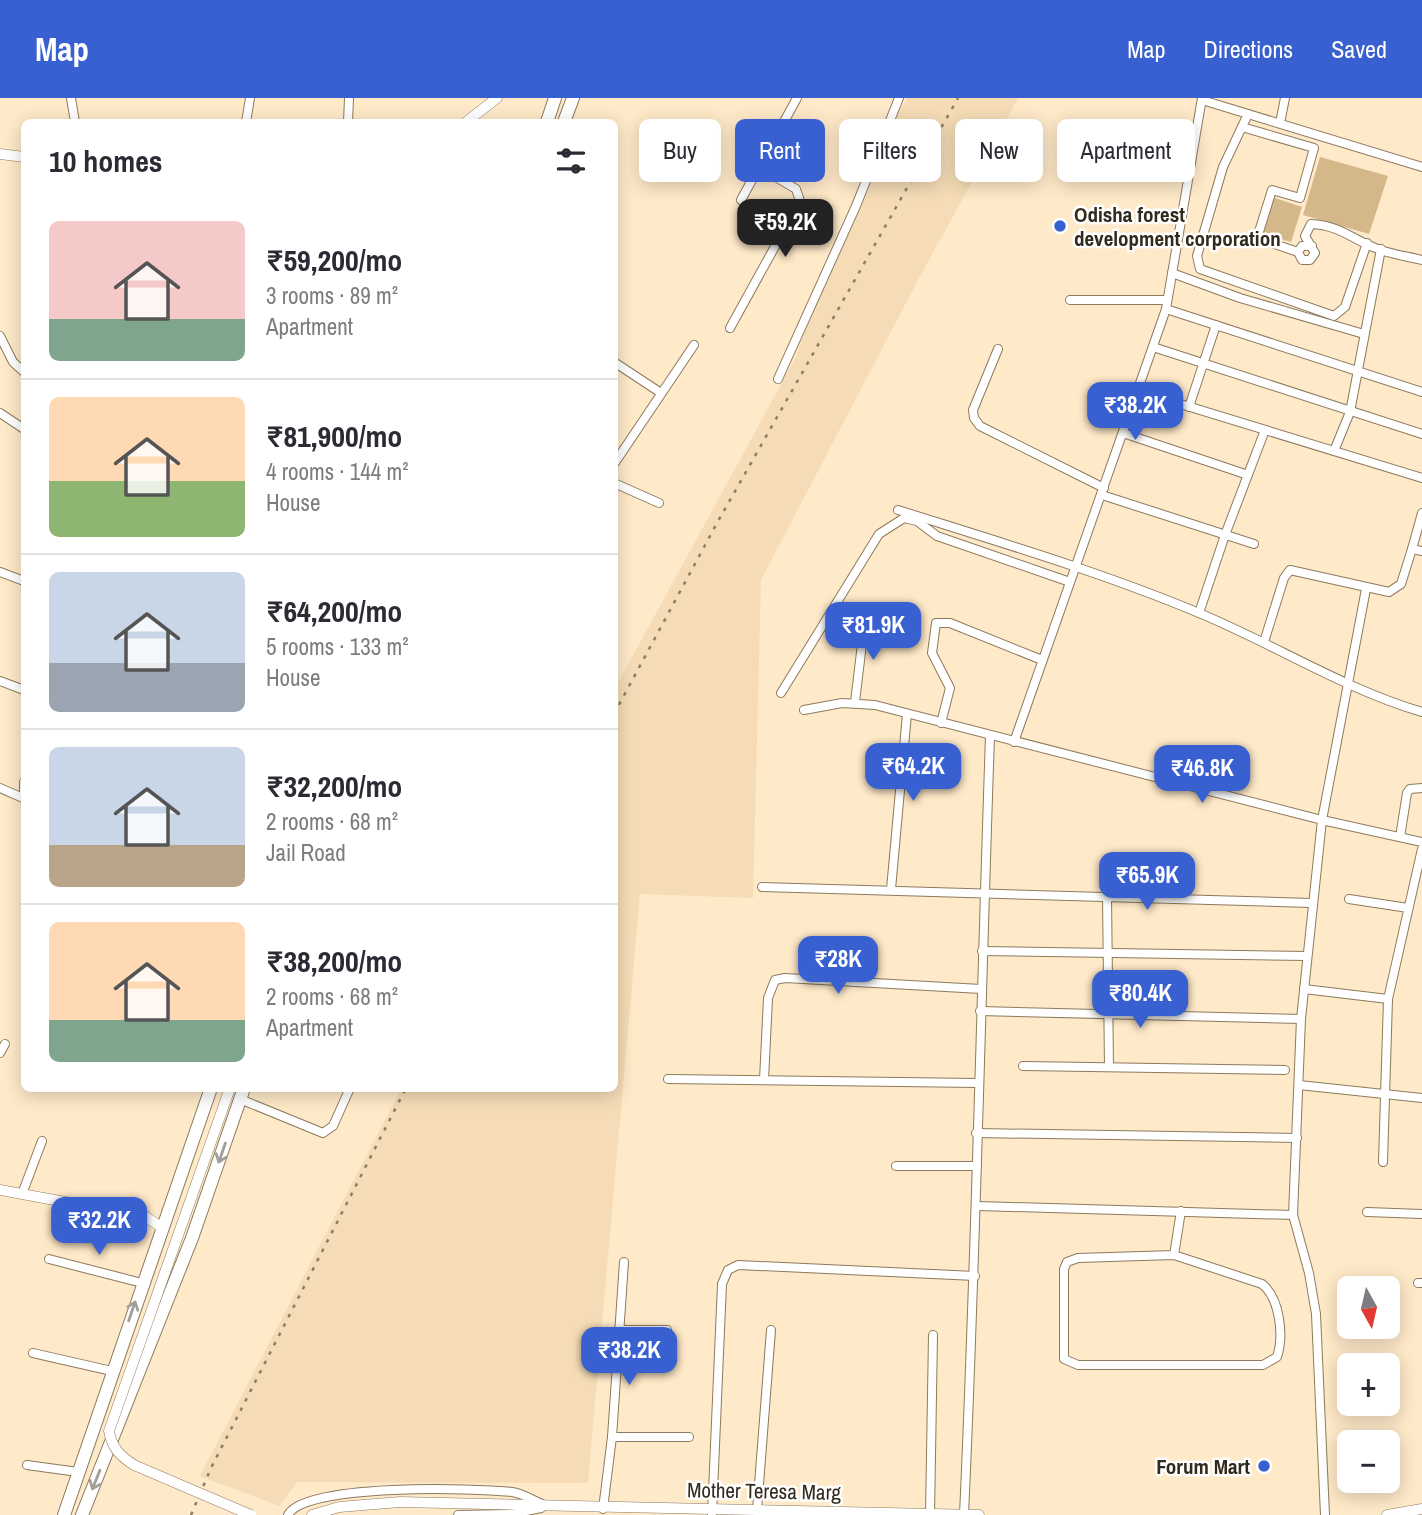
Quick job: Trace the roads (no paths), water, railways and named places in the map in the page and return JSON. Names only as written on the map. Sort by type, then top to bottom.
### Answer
[{"type":"main road","points":[[548,119],[555,98]]},
{"type":"main road","points":[[565,119],[573,98]]},
{"type":"main road","points":[[64,1515],[210,1092]]},
{"type":"main road","points":[[82,1515],[192,1238],[242,1094]]},
{"type":"main road","points":[[124,1336],[149,1344]]},
{"type":"street","points":[[71,98],[74,119]]},
{"type":"street","points":[[246,119],[250,98]]},
{"type":"street","points":[[348,119],[349,98]]},
{"type":"street","points":[[470,119],[497,98]]},
{"type":"street","points":[[785,119],[797,98]]},
{"type":"street","points":[[778,379],[856,206],[899,98]]},
{"type":"street","points":[[1280,123],[1285,98]]},
{"type":"street","points":[[1014,742],[1166,305],[1202,99],[1422,167]]},
{"type":"street","points":[[1248,114],[1223,167],[1197,256],[1200,269],[1334,316],[1345,307],[1367,243]]},
{"type":"street","points":[[1242,127],[1314,148],[1300,198],[1272,190],[1257,239],[1298,252],[1302,260],[1310,260],[1315,253],[1305,236],[1311,224],[1339,228],[1381,249],[1422,260]]},
{"type":"street","points":[[0,154],[21,157]]},
{"type":"street","points":[[741,200],[751,182]]},
{"type":"street","points":[[730,328],[800,201],[796,189],[784,182]]},
{"type":"street","points":[[1298,252],[1302,246],[1312,246]]},
{"type":"street","points":[[1334,451],[1350,412],[1381,249]]},
{"type":"street","points":[[1172,273],[1240,298],[1364,334]]},
{"type":"street","points":[[1070,300],[1166,305],[1216,325],[1422,391]]},
{"type":"street","points":[[1189,407],[1216,325]]},
{"type":"street","points":[[0,336],[13,362],[21,369]]},
{"type":"street","points":[[618,458],[694,345]]},
{"type":"street","points":[[1153,347],[1422,434]]},
{"type":"street","points":[[998,349],[973,410],[974,418],[980,426],[1103,492],[1254,544]]},
{"type":"street","points":[[618,365],[661,393]]},
{"type":"street","points":[[1138,391],[1422,478]]},
{"type":"street","points":[[0,413],[21,427]]},
{"type":"street","points":[[1199,613],[1265,430]]},
{"type":"street","points":[[1123,433],[1248,475]]},
{"type":"street","points":[[618,485],[659,503]]},
{"type":"street","points":[[898,510],[1077,566],[1199,613],[1376,697],[1422,712]]},
{"type":"street","points":[[1264,642],[1284,578],[1290,570],[1366,589],[1390,592],[1401,584],[1422,513]]},
{"type":"street","points":[[782,693],[879,534],[904,517],[924,524],[937,536],[1070,582]]},
{"type":"street","points":[[1412,549],[1422,551]]},
{"type":"street","points":[[0,572],[21,579]]},
{"type":"street","points":[[1325,1515],[1316,1314],[1309,1273],[1293,1215],[1301,1019],[1311,904],[1322,820],[1366,589]]},
{"type":"street","points":[[855,702],[865,619]]},
{"type":"street","points":[[940,723],[950,688],[932,653],[936,623],[950,623],[1042,660]]},
{"type":"street","points":[[0,681],[21,689]]},
{"type":"street","points":[[804,710],[855,702],[1322,820],[1422,842]]},
{"type":"street","points":[[891,889],[907,714]]},
{"type":"street","points":[[964,1515],[978,1206],[976,1133],[990,736]]},
{"type":"street","points":[[0,788],[21,797]]},
{"type":"street","points":[[1400,837],[1407,793],[1410,789],[1422,788]]},
{"type":"street","points":[[1382,1162],[1388,999],[1422,849]]},
{"type":"street","points":[[762,887],[984,891],[1311,904]]},
{"type":"street","points":[[1107,896],[1109,1067]]},
{"type":"street","points":[[1349,899],[1408,908]]},
{"type":"street","points":[[982,951],[1307,956]]},
{"type":"street","points":[[764,1080],[768,998],[775,980],[785,978],[981,989]]},
{"type":"street","points":[[1304,989],[1388,999]]},
{"type":"street","points":[[981,1011],[1301,1019]]},
{"type":"street","points":[[0,1053],[5,1044]]},
{"type":"street","points":[[1023,1066],[1285,1070]]},
{"type":"street","points":[[668,1079],[978,1083]]},
{"type":"street","points":[[1299,1084],[1422,1098]]},
{"type":"street","points":[[229,1092],[109,1431],[111,1443],[121,1457],[134,1465],[251,1515]]},
{"type":"street","points":[[242,1094],[323,1133],[333,1126],[348,1092]]},
{"type":"street","points":[[976,1133],[1297,1138]]},
{"type":"street","points":[[22,1194],[42,1140]]},
{"type":"street","points":[[896,1166],[977,1166]]},
{"type":"street","points":[[0,1190],[146,1217],[161,1227]]},
{"type":"street","points":[[978,1206],[1293,1215]]},
{"type":"street","points":[[1174,1255],[1181,1211]]},
{"type":"street","points":[[1367,1212],[1422,1214]]},
{"type":"street","points":[[1174,1255],[1262,1284],[1271,1291],[1276,1303],[1280,1350],[1278,1357],[1263,1365],[1078,1365],[1064,1359],[1064,1269],[1068,1262],[1078,1258],[1174,1255]]},
{"type":"street","points":[[49,1259],[142,1283]]},
{"type":"street","points":[[603,1508],[624,1262]]},
{"type":"street","points":[[712,1512],[722,1284],[728,1270],[738,1265],[975,1276]]},
{"type":"street","points":[[618,1330],[667,1330]]},
{"type":"street","points":[[757,1510],[771,1330]]},
{"type":"street","points":[[930,1515],[933,1335]]},
{"type":"street","points":[[33,1353],[112,1371]]},
{"type":"street","points":[[611,1437],[689,1437]]},
{"type":"street","points":[[27,1465],[78,1472]]},
{"type":"street","name":"Mother Teresa Marg","points":[[288,1515],[299,1503],[376,1491],[515,1492],[554,1509]]},
{"type":"street","name":"Mother Teresa Marg","points":[[312,1515],[339,1507],[372,1503],[502,1502],[554,1509]]},
{"type":"street","name":"Mother Teresa Marg","points":[[458,1515],[603,1508],[640,1512],[757,1510],[773,1513],[979,1515]]},
{"type":"street","points":[[1387,1515],[1422,1508]]},
{"type":"railway","points":[[618,707],[717,523],[958,98]]},
{"type":"railway","points":[[191,1515],[211,1468],[404,1092]]},
{"type":"place","name":"Odisha forest development corporation","points":[[1060,226]]},
{"type":"place","name":"Forum Mart","points":[[1264,1466]]}]
